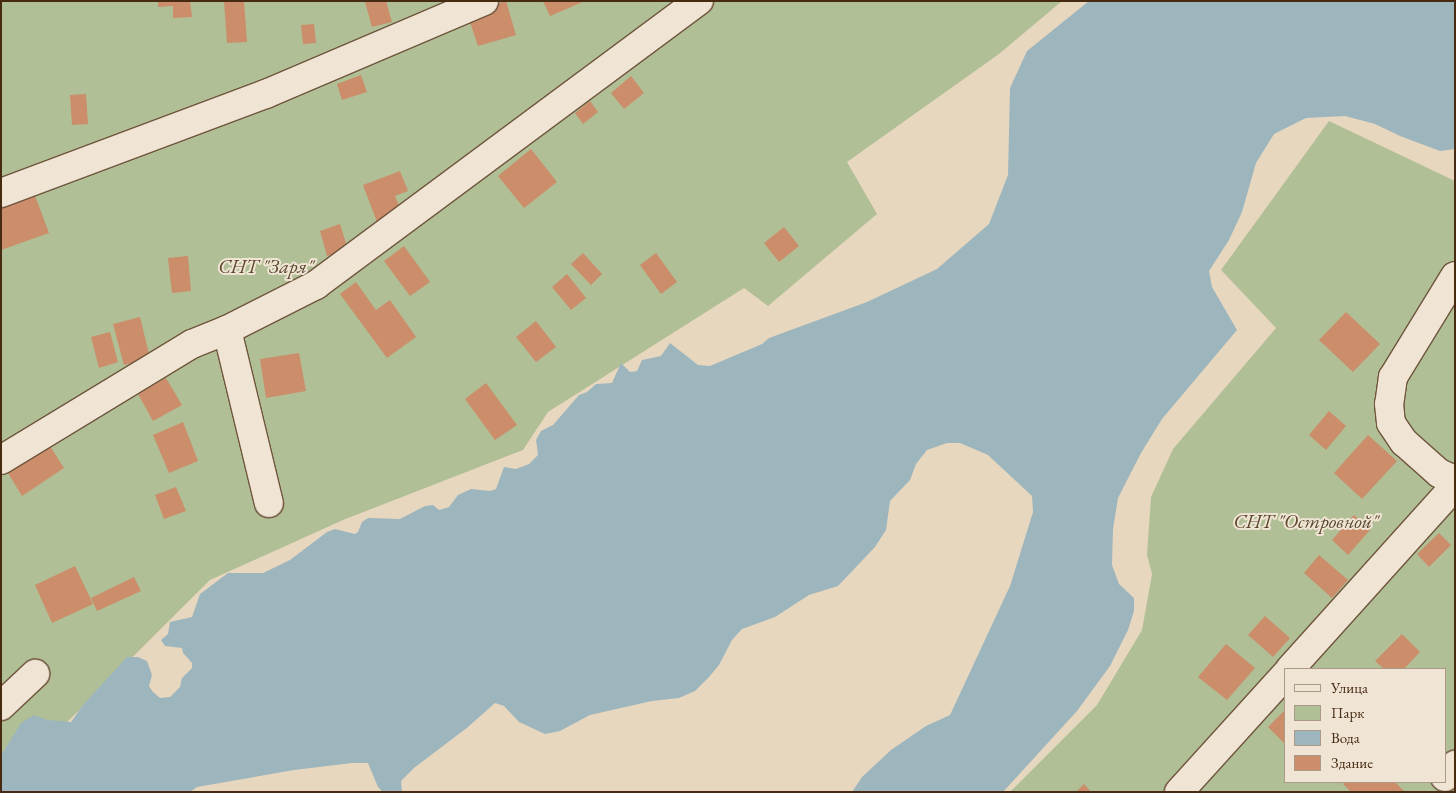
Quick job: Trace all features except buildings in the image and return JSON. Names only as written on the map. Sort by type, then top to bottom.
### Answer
[{"type":"lane","points":[[1,193],[266,94],[484,1]]},
{"type":"lane","points":[[1,460],[192,344],[227,330],[316,285],[699,1]]},
{"type":"lane","points":[[1455,276],[1394,377],[1389,404],[1391,423],[1404,442],[1439,473],[1455,480]]},
{"type":"lane","points":[[227,330],[269,504]]},
{"type":"lane","points":[[1291,668],[1455,486]]},
{"type":"lane","points":[[1,706],[35,674]]},
{"type":"lane","points":[[1179,792],[1284,676]]},
{"type":"lane","points":[[1446,776],[1455,765]]},
{"type":"green space","name":"СНТ \"Заря\"","points":[[1,1],[1062,1],[999,54],[847,162],[877,214],[768,306],[744,288],[548,412],[523,450],[343,520],[210,580],[1,788]]},
{"type":"green space","name":"СНТ \"Островной\"","points":[[1329,121],[1455,181],[1455,792],[1010,792],[1097,705],[1142,630],[1152,574],[1147,555],[1151,497],[1173,449],[1276,328],[1221,270]]},
{"type":"water","points":[[1089,1],[1455,1],[1455,149],[1440,151],[1375,124],[1345,116],[1306,118],[1274,134],[1256,163],[1242,212],[1229,240],[1209,271],[1212,287],[1237,330],[1162,419],[1141,453],[1118,498],[1113,529],[1112,565],[1119,584],[1134,598],[1134,611],[1128,630],[1110,666],[1077,711],[1003,792],[852,792],[862,777],[891,750],[926,726],[950,715],[1010,586],[1033,512],[1032,496],[988,455],[960,443],[947,443],[927,450],[916,464],[910,480],[890,501],[886,530],[875,547],[838,586],[809,595],[775,617],[742,629],[732,640],[719,665],[709,677],[695,691],[679,698],[652,701],[590,715],[560,731],[545,734],[519,722],[504,706],[495,703],[468,727],[414,768],[401,781],[402,792],[383,792],[378,787],[368,763],[352,763],[294,770],[197,787],[190,792],[1,792],[2,754],[21,723],[34,715],[47,720],[71,722],[83,705],[127,657],[138,657],[147,661],[152,675],[149,686],[160,698],[170,697],[180,687],[182,678],[192,668],[192,663],[183,653],[182,648],[165,646],[161,640],[168,634],[170,622],[192,617],[200,594],[228,573],[263,573],[290,560],[327,532],[335,529],[355,534],[358,532],[362,522],[368,518],[400,519],[425,506],[433,505],[439,510],[449,507],[458,495],[471,489],[490,491],[496,489],[504,467],[516,469],[529,464],[538,455],[536,440],[541,431],[553,425],[579,395],[587,392],[596,384],[612,383],[621,363],[630,372],[637,371],[642,360],[661,356],[670,343],[698,365],[710,366],[762,344],[769,338],[867,302],[937,269],[989,224],[1008,175],[1010,88],[1027,51]]}]
